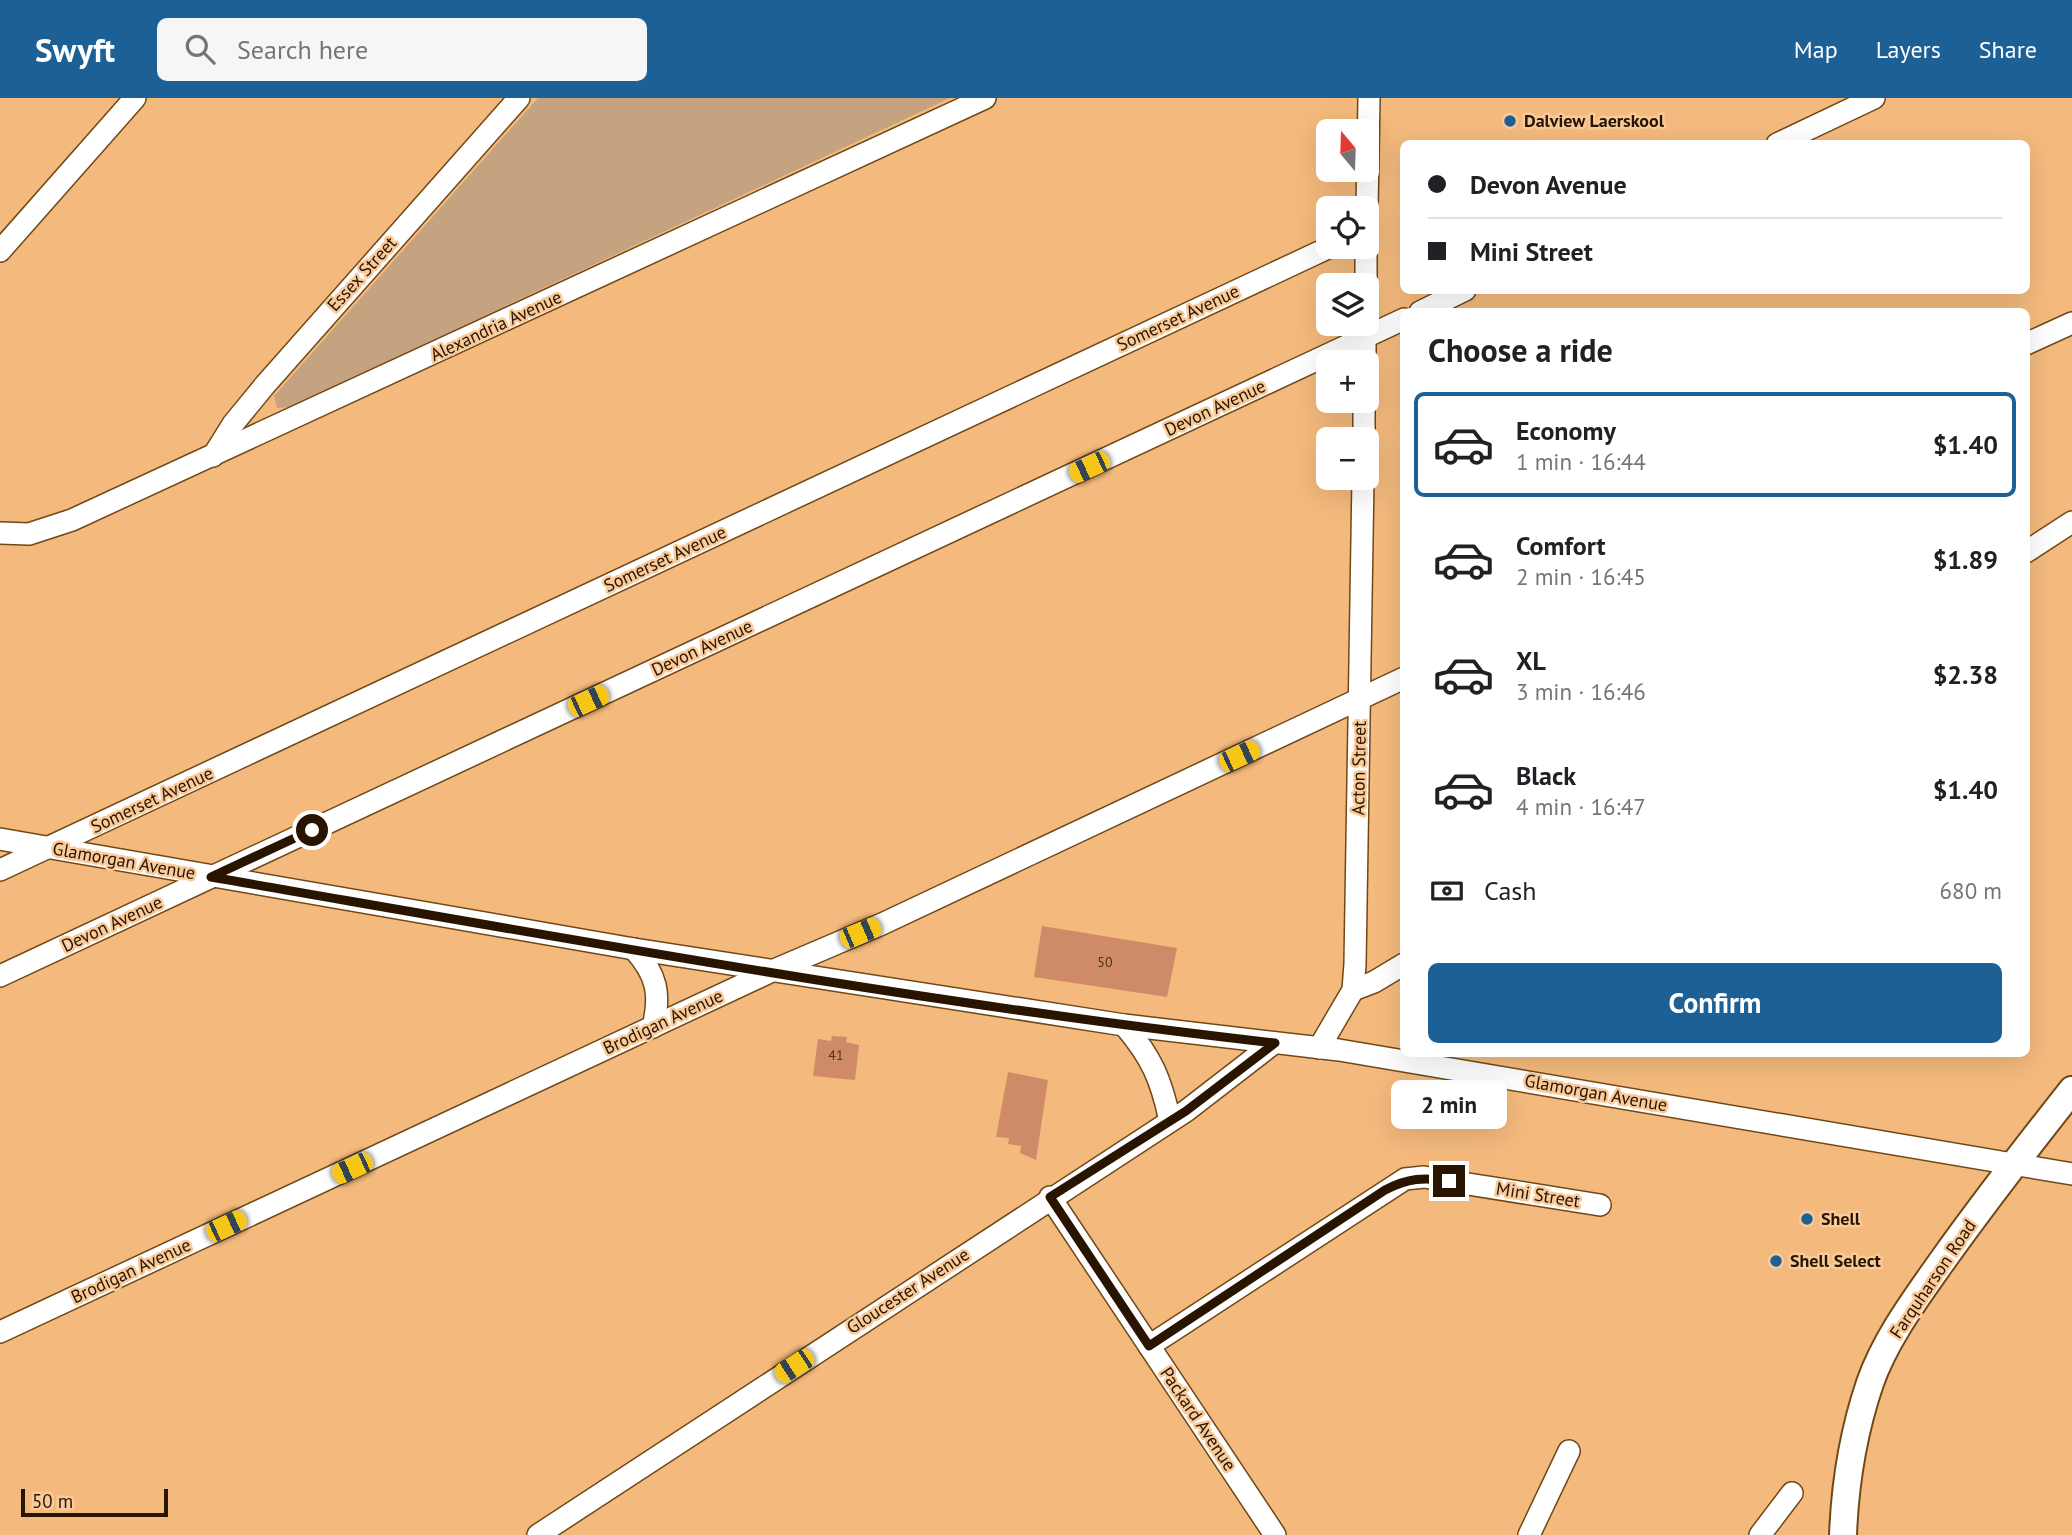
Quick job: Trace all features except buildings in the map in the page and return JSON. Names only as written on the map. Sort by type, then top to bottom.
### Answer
[{"type":"main road","name":"Farquharson Road","points":[[1843,1535],[1844,1493],[1853,1443],[1870,1381],[1895,1331],[2014,1164],[2072,1090]]},
{"type":"street","points":[[0,251],[135,98]]},
{"type":"street","name":"Essex Street","points":[[213,456],[233,424],[265,385],[519,98]]},
{"type":"street","name":"Alexandria Avenue","points":[[0,533],[29,534],[50,529],[985,98]]},
{"type":"street","points":[[1367,196],[1369,98]]},
{"type":"street","points":[[1785,140],[1874,98]]},
{"type":"street","name":"Somerset Avenue","points":[[0,870],[1316,254]]},
{"type":"street","points":[[1428,308],[1457,294]]},
{"type":"street","name":"Devon Avenue","points":[[1379,327],[1400,320]]},
{"type":"street","points":[[2030,342],[2072,323]]},
{"type":"street","name":"Devon Avenue","points":[[0,976],[1354,336]]},
{"type":"street","name":"Acton Street","points":[[1318,1048],[1353,990],[1363,490]]},
{"type":"street","points":[[2030,549],[2072,522]]},
{"type":"street","name":"Brodigan Avenue","points":[[0,1332],[772,971],[882,924],[1400,680]]},
{"type":"street","name":"Glamorgan Avenue","points":[[0,839],[634,949],[1124,1025],[1318,1048],[2072,1174]]},
{"type":"street","points":[[634,949],[648,965],[658,990],[653,1027]]},
{"type":"street","points":[[1353,990],[1374,982],[1400,966]]},
{"type":"street","points":[[1124,1025],[1153,1062],[1163,1087],[1170,1121]]},
{"type":"street","name":"Gloucester Avenue","points":[[538,1535],[1050,1197],[1170,1121],[1220,1087],[1275,1043]]},
{"type":"street","name":"Mini Street","points":[[1149,1346],[1405,1179],[1424,1177],[1600,1205]]},
{"type":"street","name":"Packard Avenue","points":[[1050,1197],[1275,1535]]},
{"type":"street","points":[[1529,1535],[1569,1451]]},
{"type":"street","points":[[1760,1535],[1792,1493]]},
{"type":"shaded area","points":[[538,98],[950,98],[289,407],[277,408],[274,396]]},
{"type":"place","name":"Dalview Laerskool","points":[[1510,121]]},
{"type":"place","name":"Shell","points":[[1807,1219]]},
{"type":"place","name":"Shell Select","points":[[1776,1261]]},
{"type":"route","points":[[312,830],[211,877],[634,949],[1124,1025],[1275,1043],[1186,1111],[1050,1197],[1149,1346],[1385,1190],[1405,1179],[1424,1177],[1449,1181]]}]
